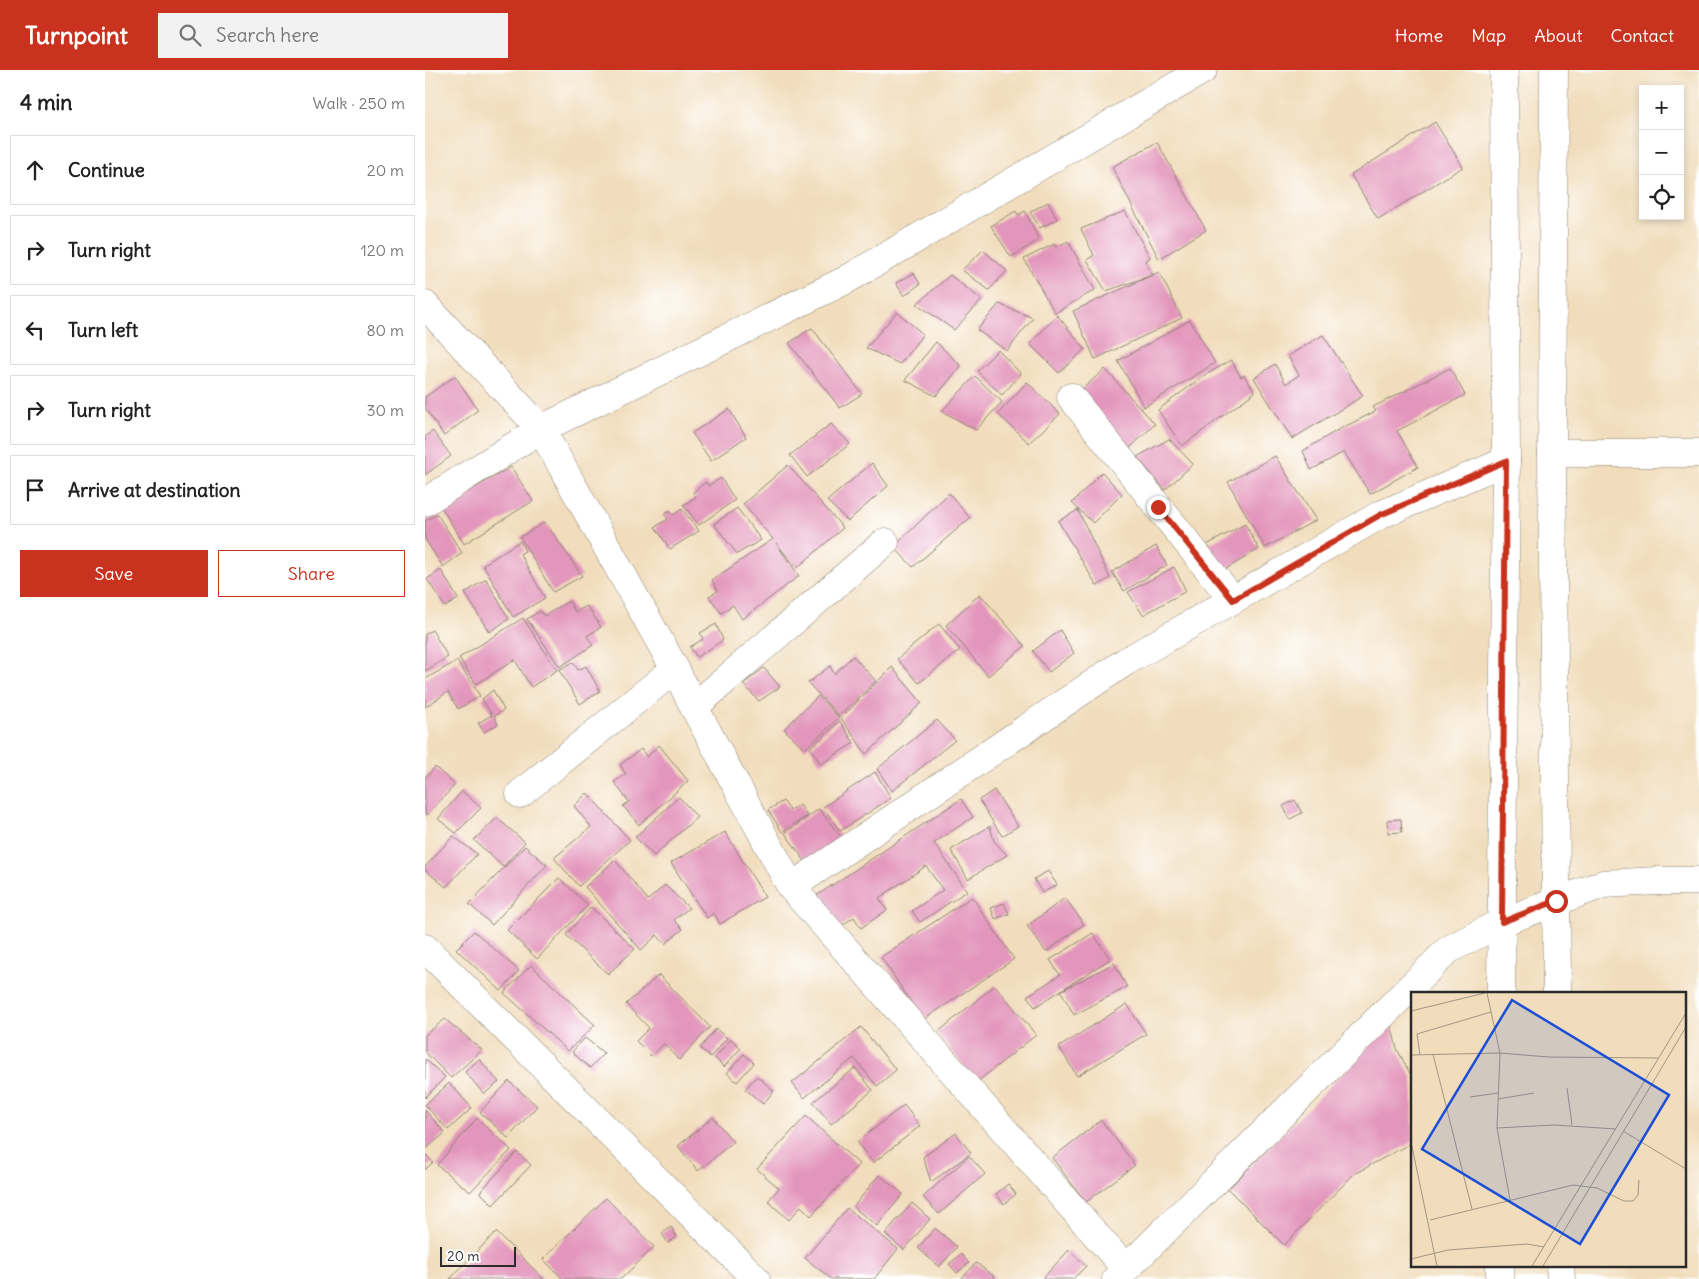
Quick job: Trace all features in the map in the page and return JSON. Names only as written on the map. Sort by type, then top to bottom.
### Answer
[{"type":"street","points":[[425,502],[541,429],[846,280],[1203,70]]},
{"type":"street","points":[[1501,992],[1506,461],[1504,70]]},
{"type":"street","points":[[1554,70],[1552,453],[1557,992]]},
{"type":"street","points":[[425,305],[541,429],[675,668],[791,887],[1121,1274],[1448,950],[1502,922],[1603,884],[1699,881]]},
{"type":"street","points":[[1071,397],[1233,600]]},
{"type":"street","points":[[1552,453],[1699,453]]},
{"type":"street","points":[[791,887],[1125,662],[1380,515],[1506,461]]},
{"type":"street","points":[[694,707],[885,542]]},
{"type":"street","points":[[520,794],[675,668]]},
{"type":"street","points":[[425,948],[757,1279]]},
{"type":"street","points":[[1500,1279],[1501,1266]]},
{"type":"street","points":[[1561,1266],[1561,1279]]},
{"type":"building","points":[[1435,122],[1463,167],[1378,219],[1351,175]]},
{"type":"building","points":[[1157,142],[1206,230],[1159,259],[1112,167]]},
{"type":"building","points":[[1048,202],[1057,219],[1040,228],[1030,212]]},
{"type":"building","points":[[1016,211],[1018,215],[1025,211],[1039,240],[1011,257],[991,226]]},
{"type":"building","points":[[1125,211],[1150,258],[1145,261],[1153,275],[1106,291],[1087,260],[1094,255],[1081,229]]},
{"type":"building","points":[[1068,241],[1095,290],[1055,313],[1024,259],[1054,244],[1056,247]]},
{"type":"building","points":[[983,250],[1007,271],[989,290],[962,270]]},
{"type":"building","points":[[1159,272],[1182,318],[1095,359],[1073,311]]},
{"type":"building","points":[[914,273],[920,284],[904,296],[896,283]]},
{"type":"building","points":[[950,275],[982,300],[954,330],[917,304]]},
{"type":"building","points":[[999,304],[1033,318],[1007,351],[977,330]]},
{"type":"building","points":[[897,312],[923,334],[900,364],[866,348]]},
{"type":"building","points":[[1057,315],[1085,349],[1059,373],[1030,344]]},
{"type":"building","points":[[1190,320],[1215,363],[1144,407],[1118,361]]},
{"type":"building","points":[[812,328],[862,394],[840,408],[789,343]]},
{"type":"building","points":[[1323,335],[1363,396],[1292,439],[1254,378],[1275,364],[1286,384],[1299,375],[1288,356]]},
{"type":"building","points":[[936,342],[961,366],[936,396],[905,380]]},
{"type":"building","points":[[998,350],[1021,374],[1002,395],[977,371]]},
{"type":"building","points":[[1231,360],[1241,377],[1244,375],[1255,392],[1182,446],[1158,410],[1202,377]]},
{"type":"building","points":[[1450,368],[1465,395],[1397,431],[1418,467],[1370,494],[1344,452],[1311,470],[1303,451],[1336,431],[1376,411],[1373,407]]},
{"type":"building","points":[[1105,369],[1155,424],[1130,448],[1079,392]]},
{"type":"building","points":[[455,376],[478,410],[444,436],[425,408],[425,397]]},
{"type":"building","points":[[975,376],[1002,402],[976,430],[942,411]]},
{"type":"building","points":[[1027,382],[1060,414],[1029,443],[998,414]]},
{"type":"building","points":[[729,409],[746,437],[711,461],[692,433]]},
{"type":"building","points":[[831,424],[850,444],[807,477],[790,455]]},
{"type":"building","points":[[433,431],[451,456],[425,475],[425,437]]},
{"type":"building","points":[[1169,439],[1193,464],[1165,490],[1137,457]]},
{"type":"building","points":[[1275,456],[1316,520],[1265,548],[1228,482]]},
{"type":"building","points":[[872,463],[888,486],[848,521],[827,501]]},
{"type":"building","points":[[788,465],[843,528],[797,568],[776,543],[799,576],[742,619],[733,605],[721,613],[709,596],[718,591],[712,580],[773,539],[743,504]]},
{"type":"building","points":[[511,467],[533,501],[464,544],[441,507]]},
{"type":"building","points":[[1102,472],[1122,494],[1093,523],[1072,503]]},
{"type":"building","points":[[721,478],[735,500],[699,525],[683,505],[696,497],[693,492],[706,482],[708,486]]},
{"type":"building","points":[[949,493],[970,518],[913,567],[894,547]]},
{"type":"building","points":[[737,508],[761,540],[737,554],[714,524]]},
{"type":"building","points":[[682,509],[699,531],[670,549],[655,527],[668,519],[664,514],[670,510],[673,515]]},
{"type":"building","points":[[1078,510],[1110,578],[1097,586],[1058,521]]},
{"type":"building","points":[[437,514],[462,553],[443,567],[425,539],[425,521]]},
{"type":"building","points":[[545,522],[582,576],[553,592],[520,537]]},
{"type":"building","points":[[1245,524],[1259,549],[1218,574],[1203,547]]},
{"type":"building","points":[[520,541],[525,551],[520,554],[545,598],[513,617],[483,565]]},
{"type":"building","points":[[1156,546],[1167,565],[1124,591],[1112,572]]},
{"type":"building","points":[[1174,567],[1186,591],[1143,615],[1128,592]]},
{"type":"building","points":[[441,570],[458,599],[445,607],[427,579]]},
{"type":"building","points":[[486,579],[509,619],[489,632],[465,593]]},
{"type":"building","points":[[980,594],[1025,646],[988,676],[946,625]]},
{"type":"building","points":[[569,601],[575,612],[587,606],[601,627],[587,636],[593,645],[560,667],[527,619],[540,611],[544,616]]},
{"type":"building","points":[[523,618],[557,670],[531,687],[515,660],[476,684],[459,658]]},
{"type":"building","points":[[716,624],[723,640],[697,657],[690,647],[703,639],[700,633]]},
{"type":"building","points":[[939,624],[960,650],[919,683],[897,659]]},
{"type":"building","points":[[432,630],[448,657],[425,671],[425,634]]},
{"type":"building","points":[[1060,630],[1074,653],[1049,672],[1033,651]]},
{"type":"building","points":[[853,656],[876,681],[839,716],[808,683],[830,666],[834,674]]},
{"type":"building","points":[[457,661],[480,696],[458,709],[448,692],[425,707],[425,679]]},
{"type":"building","points":[[573,662],[578,670],[586,666],[600,691],[580,704],[559,670]]},
{"type":"building","points":[[892,667],[922,703],[866,754],[841,718]]},
{"type":"building","points":[[764,668],[780,687],[759,701],[743,684]]},
{"type":"building","points":[[493,690],[504,710],[494,716],[498,724],[484,732],[478,723],[492,715],[482,699]]},
{"type":"building","points":[[818,696],[839,718],[805,749],[784,729]]},
{"type":"building","points":[[937,720],[955,740],[892,791],[877,769]]},
{"type":"building","points":[[840,721],[854,743],[821,764],[810,748]]},
{"type":"building","points":[[659,745],[688,781],[639,825],[623,806],[629,802],[614,782],[626,774],[620,765],[641,749],[647,757]]},
{"type":"building","points":[[435,767],[455,785],[427,815],[425,814],[425,778]]},
{"type":"building","points":[[875,772],[891,798],[840,831],[823,807]]},
{"type":"building","points":[[994,790],[1018,826],[1002,836],[979,800]]},
{"type":"building","points":[[462,791],[481,808],[456,833],[438,819]]},
{"type":"building","points":[[587,793],[630,840],[579,886],[554,858],[591,827],[574,806]]},
{"type":"building","points":[[679,797],[697,817],[654,856],[635,837]]},
{"type":"building","points":[[961,799],[973,817],[934,843],[967,891],[920,922],[912,911],[943,890],[926,866],[879,898],[887,910],[861,928],[854,917],[838,928],[816,896]]},
{"type":"building","points":[[1295,800],[1302,813],[1290,819],[1283,806]]},
{"type":"building","points":[[783,801],[790,810],[800,805],[807,816],[782,832],[768,810]]},
{"type":"building","points":[[819,809],[841,837],[805,861],[785,833]]},
{"type":"building","points":[[497,818],[525,842],[503,867],[474,840]]},
{"type":"building","points":[[1401,819],[1402,832],[1388,833],[1387,820]]},
{"type":"building","points":[[990,826],[994,841],[1007,855],[968,879],[951,850]]},
{"type":"building","points":[[725,832],[765,897],[720,924],[714,913],[707,918],[671,863]]},
{"type":"building","points":[[453,836],[477,854],[446,887],[425,870],[425,867]]},
{"type":"building","points":[[525,846],[547,865],[492,925],[469,904]]},
{"type":"building","points":[[615,860],[648,900],[665,885],[689,908],[674,920],[683,929],[665,944],[657,935],[641,950],[585,887]]},
{"type":"building","points":[[1048,871],[1057,885],[1042,893],[1034,879]]},
{"type":"building","points":[[559,878],[588,905],[537,959],[507,930]]},
{"type":"building","points":[[972,897],[1014,959],[923,1020],[881,957]]},
{"type":"building","points":[[1065,898],[1084,924],[1046,952],[1027,926]]},
{"type":"building","points":[[1004,903],[1009,914],[995,919],[991,908]]},
{"type":"building","points":[[591,907],[635,949],[608,974],[566,935]]},
{"type":"building","points":[[474,931],[519,971],[501,991],[456,949]]},
{"type":"building","points":[[1093,933],[1110,959],[1035,1007],[1027,996],[1060,975],[1050,960]]},
{"type":"building","points":[[1114,963],[1127,987],[1074,1015],[1061,991]]},
{"type":"building","points":[[531,965],[595,1025],[568,1051],[504,993]]},
{"type":"building","points":[[659,975],[710,1027],[679,1060],[664,1044],[651,1056],[636,1041],[649,1028],[626,1004]]},
{"type":"building","points":[[995,985],[1036,1035],[977,1082],[937,1033]]},
{"type":"building","points":[[1127,1004],[1146,1034],[1077,1076],[1059,1047]]},
{"type":"building","points":[[445,1019],[482,1050],[451,1078],[425,1052],[425,1035]]},
{"type":"building","points":[[1391,1024],[1397,1049],[1411,1075],[1411,1143],[1354,1174],[1284,1245],[1228,1189]]},
{"type":"building","points":[[861,1027],[896,1070],[877,1086],[854,1058],[804,1098],[792,1083]]},
{"type":"building","points":[[716,1029],[727,1038],[710,1057],[700,1048]]},
{"type":"building","points":[[585,1038],[604,1053],[590,1068],[572,1052]]},
{"type":"building","points":[[731,1039],[741,1048],[724,1067],[715,1058]]},
{"type":"building","points":[[744,1054],[754,1063],[737,1082],[727,1073]]},
{"type":"building","points":[[425,1059],[445,1077],[425,1098]]},
{"type":"building","points":[[479,1059],[499,1082],[484,1094],[465,1072]]},
{"type":"building","points":[[855,1068],[873,1090],[831,1124],[813,1102]]},
{"type":"building","points":[[757,1076],[774,1091],[763,1104],[745,1089]]},
{"type":"building","points":[[509,1081],[537,1106],[508,1138],[480,1112]]},
{"type":"building","points":[[449,1083],[472,1108],[448,1130],[425,1105]]},
{"type":"building","points":[[904,1105],[920,1126],[873,1163],[857,1142]]},
{"type":"building","points":[[425,1110],[445,1133],[425,1150]]},
{"type":"building","points":[[806,1116],[859,1164],[811,1216],[801,1206],[789,1220],[768,1201],[779,1188],[757,1169]]},
{"type":"building","points":[[713,1117],[733,1142],[698,1171],[678,1146]]},
{"type":"building","points":[[477,1118],[511,1150],[470,1192],[437,1165]]},
{"type":"building","points":[[1101,1120],[1135,1165],[1086,1202],[1052,1158]]},
{"type":"building","points":[[956,1133],[971,1153],[931,1182],[923,1157]]},
{"type":"building","points":[[517,1152],[531,1165],[493,1205],[480,1192]]},
{"type":"building","points":[[425,1154],[433,1162],[425,1170]]},
{"type":"building","points":[[969,1156],[985,1174],[939,1214],[923,1197]]},
{"type":"building","points":[[879,1175],[903,1194],[877,1226],[853,1207]]},
{"type":"building","points":[[1008,1184],[1016,1194],[1004,1204],[996,1194]]},
{"type":"building","points":[[606,1198],[654,1247],[621,1279],[563,1279],[543,1259]]},
{"type":"building","points":[[912,1203],[930,1219],[904,1250],[885,1234]]},
{"type":"building","points":[[847,1208],[898,1249],[874,1279],[831,1279],[805,1258]]},
{"type":"building","points":[[671,1227],[677,1237],[668,1243],[662,1233]]},
{"type":"building","points":[[935,1228],[957,1247],[939,1267],[918,1248]]},
{"type":"building","points":[[496,1232],[544,1279],[450,1279]]},
{"type":"building","points":[[1069,1250],[1086,1266],[1073,1279],[1042,1279]]},
{"type":"building","points":[[961,1254],[969,1263],[957,1273],[949,1264]]},
{"type":"building","points":[[976,1263],[995,1277],[993,1279],[961,1279]]},
{"type":"route","points":[[1158,507],[1233,600],[1380,515],[1506,461],[1502,922],[1556,901]]}]
